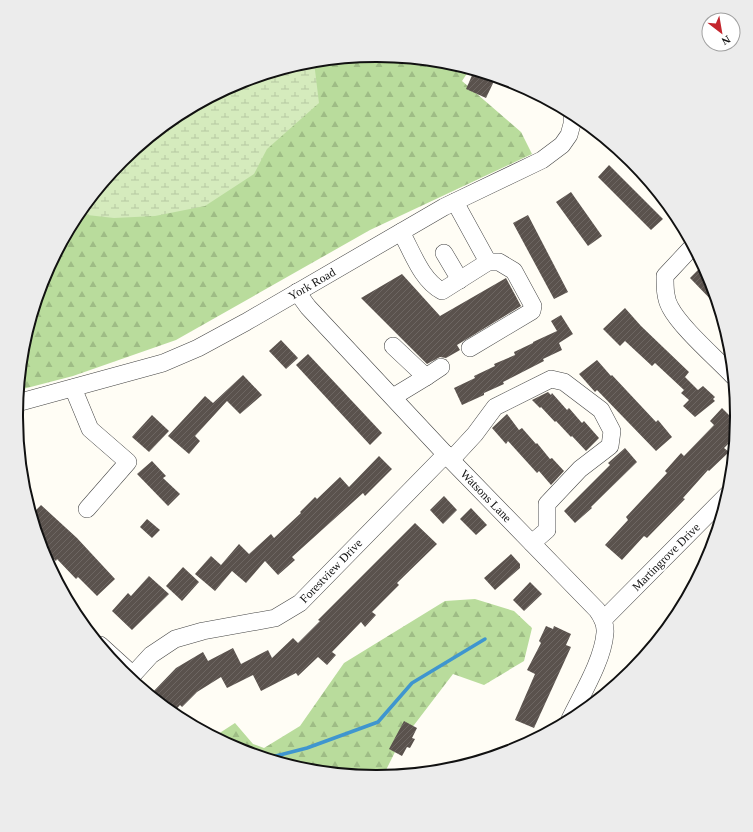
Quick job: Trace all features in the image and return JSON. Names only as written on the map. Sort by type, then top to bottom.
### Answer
[{"type":"street","name":"York Road","points":[[24,400],[163,364],[219,337],[455,202],[542,160],[553,153],[565,140],[574,123]]},
{"type":"street","points":[[455,202],[488,262]]},
{"type":"street","points":[[401,232],[423,273],[438,289],[442,291],[488,262],[500,262],[514,271],[534,306],[532,312],[470,348]]},
{"type":"street","points":[[689,250],[665,276],[665,291],[670,307],[682,323],[727,370]]},
{"type":"street","points":[[444,253],[460,280]]},
{"type":"street","name":"Watsons Lane","points":[[297,292],[308,307],[448,457],[597,610],[603,620]]},
{"type":"street","points":[[393,346],[426,377]]},
{"type":"street","points":[[393,397],[441,367]]},
{"type":"street","name":"Forestview Drive","points":[[134,673],[151,655],[175,639],[203,631],[275,618],[300,603],[448,457],[475,434],[495,406],[551,379],[564,382],[601,410],[612,431],[610,446],[580,469],[547,504],[547,530],[532,543]]},
{"type":"street","points":[[73,388],[90,429],[128,462],[87,509]]},
{"type":"street","name":"Martingrove Drive","points":[[603,620],[719,503]]},
{"type":"street","points":[[575,709],[601,650],[605,632],[603,620]]},
{"type":"green space","points":[[353,63],[400,63],[445,69],[466,75],[462,81],[521,132],[532,154],[370,230],[176,340],[73,376],[24,389],[30,347],[42,302],[59,260],[70,239],[96,201],[143,150],[180,122],[220,99],[263,81],[308,69]]},
{"type":"green space","points":[[315,68],[319,103],[267,149],[254,174],[205,206],[155,216],[114,218],[86,215],[96,201],[127,166],[143,150],[161,136],[200,110],[241,89],[263,81]]},
{"type":"green space","points":[[475,599],[514,611],[532,628],[524,661],[484,685],[453,674],[398,746],[386,770],[353,769],[308,763],[263,751],[220,733],[235,723],[253,744],[264,748],[300,726],[344,663],[445,601]]},
{"type":"building","points":[[472,76],[493,82],[486,98],[466,89]]},
{"type":"building","points":[[609,165],[663,219],[651,230],[598,177]]},
{"type":"building","points":[[571,192],[602,236],[588,246],[556,202]]},
{"type":"building","points":[[528,215],[568,292],[554,299],[513,223]]},
{"type":"building","points":[[698,270],[710,298],[690,278]]},
{"type":"building","points":[[402,274],[440,316],[506,278],[521,306],[457,345],[460,350],[446,358],[440,357],[427,364],[361,298]]},
{"type":"building","points":[[625,308],[641,326],[689,372],[685,377],[698,390],[703,386],[715,397],[713,399],[715,401],[695,417],[683,406],[689,400],[681,393],[684,390],[655,363],[652,366],[625,341],[620,346],[603,329]]},
{"type":"building","points":[[561,315],[573,334],[559,343],[562,350],[503,382],[504,384],[484,393],[484,395],[462,405],[454,388],[495,366],[494,364],[515,355],[514,352],[557,331],[551,321]]},
{"type":"building","points":[[281,340],[298,358],[286,369],[269,351]]},
{"type":"building","points":[[308,354],[382,433],[370,445],[296,365]]},
{"type":"building","points":[[597,360],[656,422],[658,420],[672,437],[656,451],[597,390],[595,392],[579,374]]},
{"type":"building","points":[[243,375],[262,395],[240,414],[227,401],[195,436],[200,441],[189,454],[168,436],[205,396],[213,403]]},
{"type":"building","points":[[548,392],[551,395],[552,393],[567,410],[569,408],[582,423],[584,421],[599,438],[586,451],[572,436],[571,437],[556,421],[555,422],[532,400]]},
{"type":"building","points":[[722,408],[730,416],[729,443],[724,448],[728,451],[728,453],[709,471],[708,470],[683,498],[685,499],[647,538],[644,536],[622,560],[605,545],[628,520],[626,517],[667,473],[665,471],[681,453],[684,456],[714,425],[710,421]]},
{"type":"building","points":[[507,414],[519,430],[522,428],[550,459],[552,458],[564,471],[551,485],[539,471],[537,473],[508,441],[506,444],[492,428]]},
{"type":"building","points":[[152,415],[169,431],[149,452],[132,437]]},
{"type":"building","points":[[625,448],[637,462],[591,507],[592,508],[575,523],[564,511],[610,465],[608,463]]},
{"type":"building","points":[[379,456],[392,469],[365,496],[363,493],[292,557],[295,560],[278,575],[265,561],[246,583],[232,571],[215,591],[195,574],[211,556],[221,565],[239,544],[249,554],[271,534],[274,538],[301,513],[300,512],[315,497],[317,499],[340,477],[349,487]]},
{"type":"building","points":[[152,461],[166,476],[163,478],[180,494],[168,506],[137,474]]},
{"type":"building","points":[[444,496],[457,510],[443,524],[430,510]]},
{"type":"building","points":[[41,505],[77,538],[115,579],[97,596],[78,577],[76,579],[57,559],[56,561],[53,558],[36,510]]},
{"type":"building","points":[[471,508],[487,525],[476,535],[460,519]]},
{"type":"building","points":[[147,519],[160,530],[152,538],[140,527]]},
{"type":"building","points":[[415,523],[437,544],[397,583],[399,585],[372,612],[376,615],[365,627],[361,622],[332,652],[336,655],[327,665],[318,657],[298,676],[296,673],[261,691],[253,675],[227,688],[221,677],[197,692],[182,707],[180,705],[177,708],[154,691],[176,668],[203,652],[208,661],[233,648],[241,664],[268,650],[272,658],[293,638],[298,643],[320,621],[318,620]]},
{"type":"building","points":[[511,554],[520,564],[520,568],[495,590],[484,578]]},
{"type":"building","points":[[183,567],[199,582],[182,601],[166,586]]},
{"type":"building","points":[[149,576],[169,594],[132,630],[112,611],[128,593],[131,596]]},
{"type":"building","points":[[530,582],[542,594],[524,611],[513,600]]},
{"type":"building","points":[[546,626],[553,629],[554,626],[571,634],[566,645],[571,647],[534,728],[515,720],[535,674],[527,670],[541,643],[539,641]]},
{"type":"building","points":[[404,721],[417,728],[412,738],[415,739],[410,748],[407,747],[402,756],[389,749]]},
{"type":"waterway","points":[[279,755],[307,748],[378,722],[412,683],[485,639]]}]
